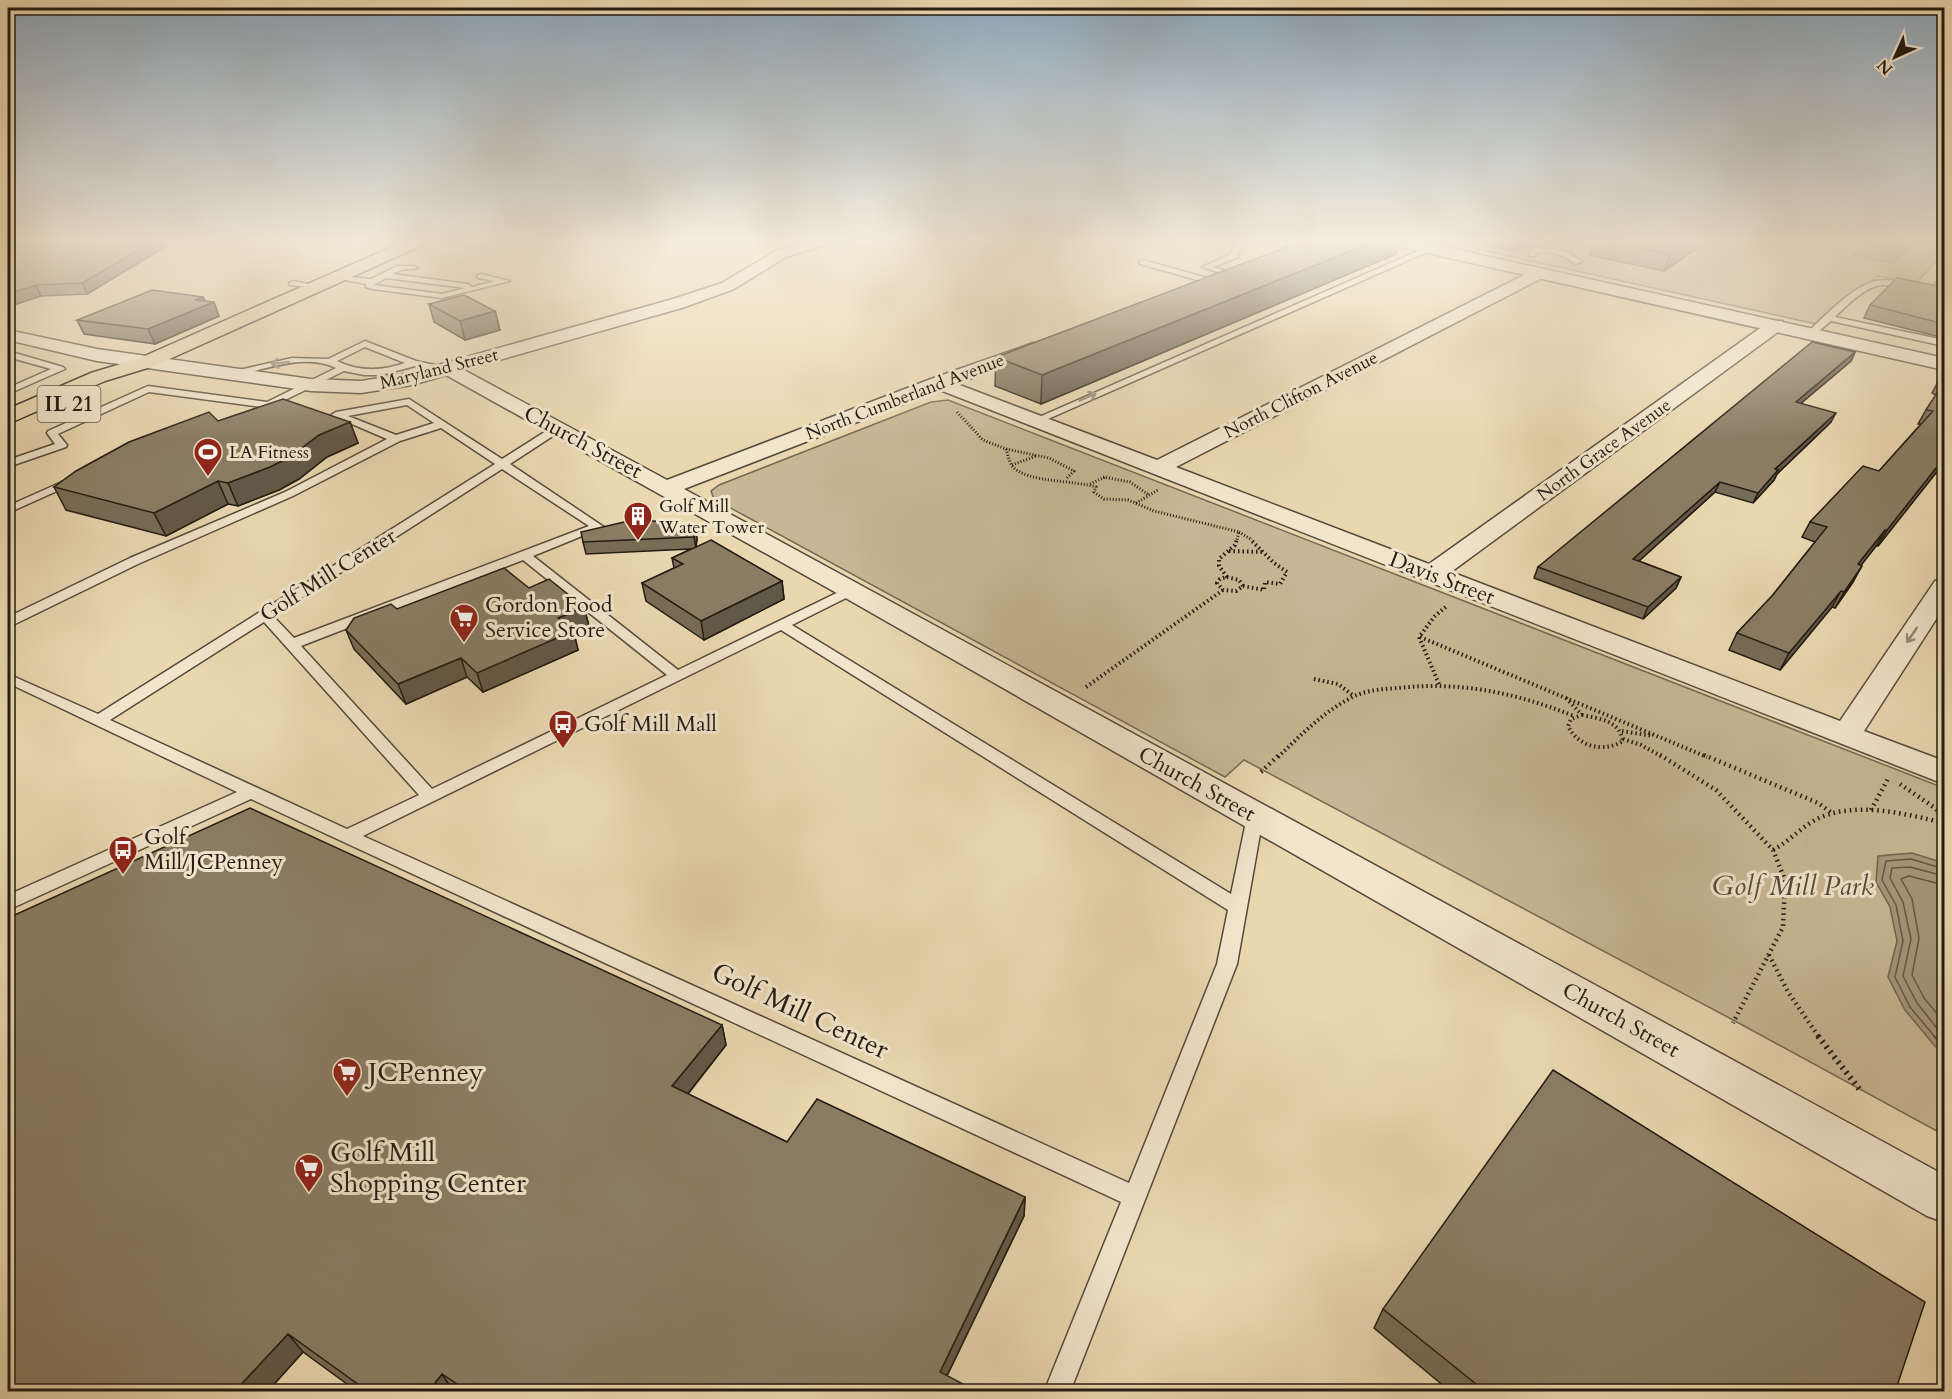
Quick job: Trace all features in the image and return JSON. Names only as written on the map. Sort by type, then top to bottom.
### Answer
[{"type":"main road","name":"IL 21","points":[[8,417],[98,377],[147,362],[271,307]]},
{"type":"main road","name":"IL 21","points":[[8,432],[123,380],[147,362]]},
{"type":"street","name":"Maryland Street","points":[[8,335],[68,350],[147,362],[311,385],[361,387],[387,384],[448,369],[664,307]]},
{"type":"street","name":"North Clifton Avenue","points":[[1162,478],[1477,307]]},
{"type":"street","points":[[1696,307],[1944,364]]},
{"type":"street","name":"North Grace Avenue","points":[[1432,574],[1776,325]]},
{"type":"street","name":"North Cumberland Avenue","points":[[667,488],[1046,342]]},
{"type":"street","name":"Church Street","points":[[448,369],[851,590],[1944,1200]]},
{"type":"street","name":"Davis Street","points":[[938,383],[1035,421],[1162,478],[1432,574],[1944,773]]},
{"type":"street","points":[[1846,735],[1944,587]]},
{"type":"lane","points":[[1035,421],[1296,307]]},
{"type":"lane","points":[[1810,333],[1841,307]]},
{"type":"lane","points":[[1830,318],[1944,343]]},
{"type":"lane","points":[[329,362],[365,344],[414,363],[448,369]]},
{"type":"lane","points":[[8,354],[60,369],[8,391]]},
{"type":"lane","points":[[232,374],[278,363],[329,362],[344,368],[377,374],[394,371],[414,363]]},
{"type":"lane","points":[[238,414],[267,405],[344,368]]},
{"type":"lane","points":[[8,464],[62,445],[52,433],[148,389],[290,408]]},
{"type":"lane","points":[[292,644],[598,527],[409,402],[331,414],[396,439]]},
{"type":"lane","points":[[8,622],[134,561],[289,494],[396,439],[442,424]]},
{"type":"lane","name":"Golf Mill Center","points":[[98,721],[558,428]]},
{"type":"lane","points":[[8,510],[82,477]]},
{"type":"lane","points":[[524,555],[677,676]]},
{"type":"lane","points":[[348,836],[851,590]]},
{"type":"lane","points":[[265,615],[430,797]]},
{"type":"lane","points":[[781,624],[1238,907]]},
{"type":"lane","name":"Golf Mill Center","points":[[8,678],[251,792],[1134,1197]]},
{"type":"lane","points":[[8,903],[251,792]]},
{"type":"lane","points":[[1057,1392],[1227,964],[1255,817]]},
{"type":"path","points":[[951,406],[983,440],[1006,449],[1049,458],[1074,471],[1065,479]]},
{"type":"path","points":[[1006,449],[1012,465],[1041,479],[1065,479],[1090,485],[1096,487],[1094,492],[1104,500],[1135,503],[1154,511],[1249,536],[1276,567],[1287,572],[1280,584],[1265,582],[1264,590],[1243,586],[1239,580],[1227,577],[1220,579],[1217,583],[1223,590]]},
{"type":"path","points":[[1012,465],[1036,456]]},
{"type":"path","points":[[1090,485],[1110,475]]},
{"type":"path","points":[[1103,477],[1130,482],[1149,495]]},
{"type":"path","points":[[1135,503],[1149,495],[1162,478]]},
{"type":"path","points":[[1227,577],[1219,566],[1219,559],[1235,545],[1239,532]]},
{"type":"path","points":[[1228,551],[1263,552]]},
{"type":"path","points":[[1086,687],[1223,590],[1236,591],[1243,586]]},
{"type":"path","points":[[1419,637],[1445,606],[1452,605]]},
{"type":"path","points":[[1419,637],[1439,684]]},
{"type":"path","points":[[1419,637],[1818,803],[1833,814]]},
{"type":"path","points":[[1314,679],[1338,684],[1355,696]]},
{"type":"path","points":[[1261,772],[1331,712],[1355,696],[1372,691],[1439,684],[1468,686],[1509,694],[1543,703],[1574,716],[1582,715],[1609,721],[1621,731],[1661,737]]},
{"type":"path","points":[[1565,697],[1582,715]]},
{"type":"path","points":[[1574,716],[1567,723],[1568,729],[1577,740],[1586,744],[1613,748],[1623,739],[1621,731]]},
{"type":"path","points":[[1623,739],[1641,745],[1716,790],[1773,850],[1785,880],[1783,927],[1733,1023]]},
{"type":"path","points":[[1881,772],[1935,808],[1944,818]]},
{"type":"path","points":[[1871,811],[1890,777]]},
{"type":"path","points":[[1773,850],[1784,845],[1796,833],[1821,817],[1833,814],[1871,811],[1915,816],[1944,823]]},
{"type":"path","points":[[1769,955],[1798,1011],[1860,1090]]},
{"type":"green space","points":[[1741,307],[1844,307],[1825,326]]},
{"type":"green space","name":"Golf Mill Park","points":[[948,400],[1944,788],[1944,1135],[1244,760],[1225,777],[714,499],[711,491],[719,485],[931,402]]},
{"type":"water","points":[[1912,853],[1944,863],[1944,1057],[1905,1010],[1888,977],[1897,941],[1890,907],[1876,882],[1878,856]]},
{"type":"building","points":[[109,307],[201,307],[148,329],[77,320]]},
{"type":"building","points":[[435,307],[488,307],[495,311],[460,321]]},
{"type":"building","points":[[1127,307],[1211,307],[1042,375],[996,357]]},
{"type":"building","points":[[1879,307],[1944,307],[1944,324]]},
{"type":"building","points":[[1812,342],[1855,352],[1796,402],[1836,413],[1775,469],[1778,470],[1758,493],[1720,482],[1633,559],[1681,577],[1648,607],[1538,567]]},
{"type":"building","points":[[1944,382],[1944,458],[1858,564],[1862,566],[1844,592],[1841,591],[1789,653],[1737,633],[1772,596],[1827,527],[1810,522],[1863,466],[1879,471],[1933,411],[1926,410]]},
{"type":"building","points":[[283,399],[350,422],[319,435],[290,457],[270,467],[228,483],[218,481],[154,513],[54,487],[76,471],[129,442],[209,412],[218,421]]},
{"type":"building","points":[[637,519],[695,526],[694,537],[583,542],[581,532]]},
{"type":"building","points":[[711,540],[782,581],[701,621],[642,583],[683,564],[672,558]]},
{"type":"building","name":"Gordon Food Service Store","points":[[504,568],[529,588],[549,579],[584,607],[558,618],[573,631],[477,673],[461,658],[398,684],[346,630],[354,618],[391,604],[397,609]]},
{"type":"building","name":"Golf Mill Shopping Center","points":[[250,808],[722,1025],[672,1086],[787,1142],[817,1099],[1025,1197],[940,1372],[963,1384],[959,1392],[469,1392],[442,1374],[428,1392],[369,1392],[288,1334],[234,1392],[8,1392],[8,918]]},
{"type":"building","points":[[1553,1070],[1925,1302],[1895,1392],[1486,1392],[1383,1309]]},
{"type":"place","name":"LA Fitness","points":[[208,478]]},
{"type":"place","name":"Golf Mill Water Tower","points":[[638,542]]},
{"type":"place","name":"Gordon Food Service Store","points":[[464,644]]},
{"type":"place","name":"Golf Mill Mall","points":[[563,750]]},
{"type":"place","name":"Golf Mill/JCPenney","points":[[123,876]]},
{"type":"place","name":"JCPenney","points":[[347,1098]]},
{"type":"place","name":"Golf Mill Shopping Center","points":[[309,1194]]}]
